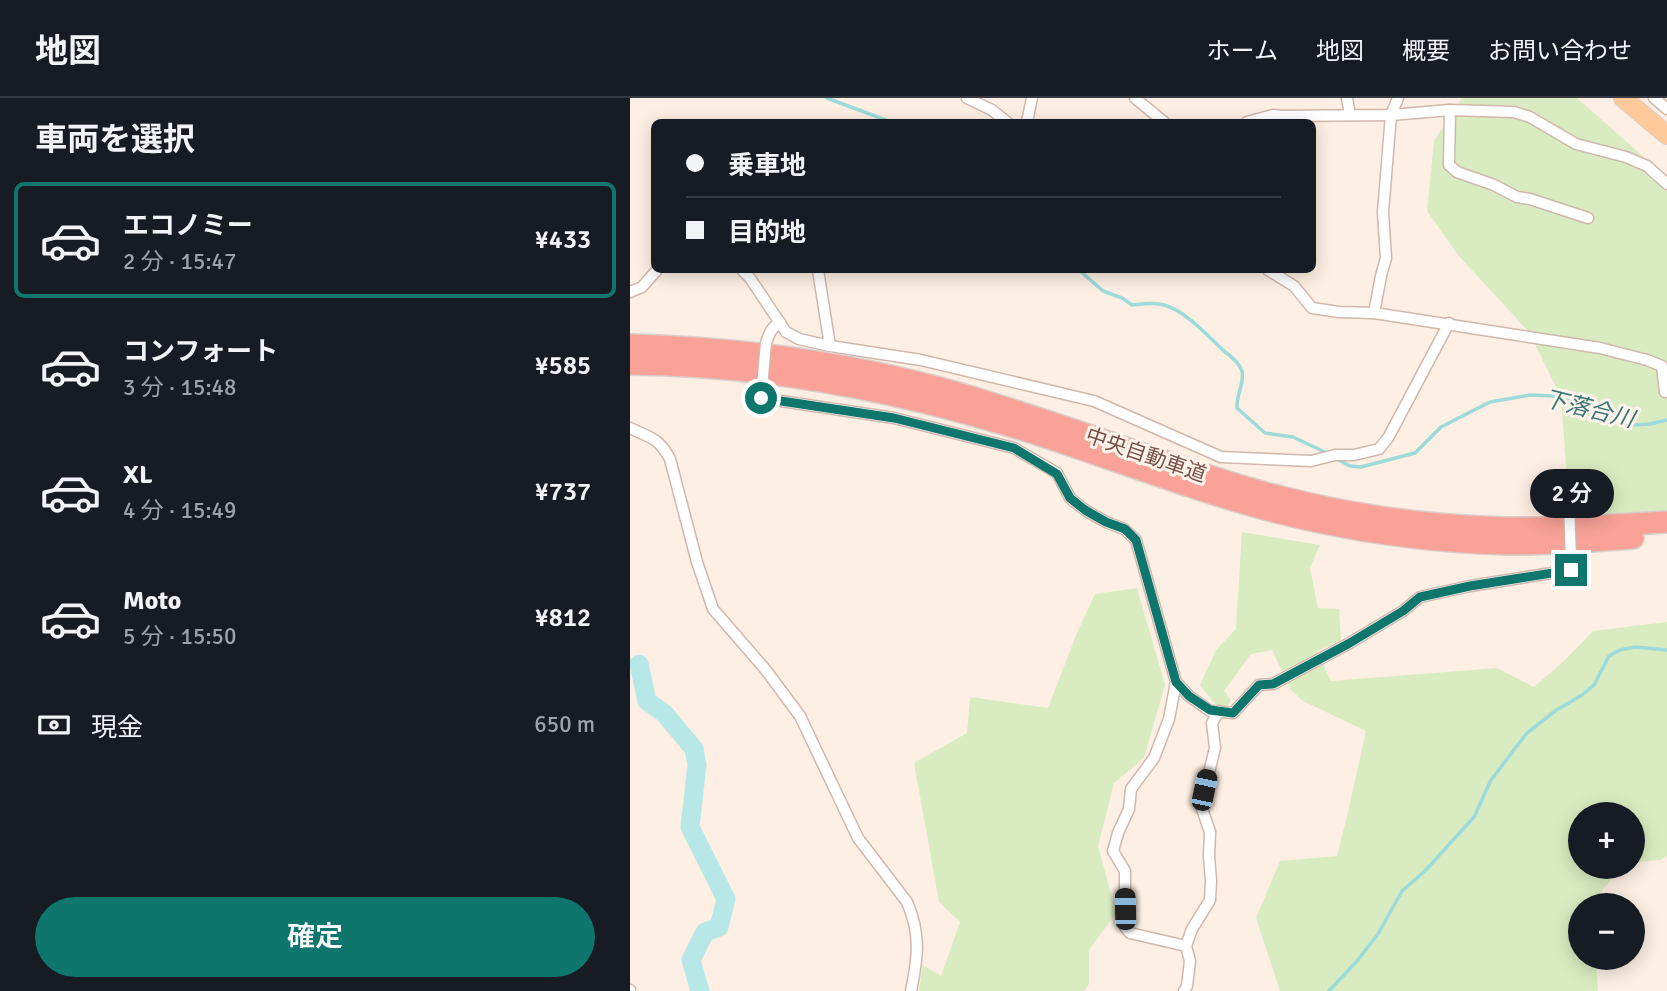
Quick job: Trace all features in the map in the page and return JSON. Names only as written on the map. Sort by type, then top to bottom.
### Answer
[{"type":"highway","name":"中央自動車道","points":[[630,345],[732,350],[908,380],[1045,420],[1222,481],[1281,498],[1358,513],[1508,528],[1667,522]]},
{"type":"highway","name":"中央自動車道","points":[[630,363],[717,366],[784,374],[904,396],[1040,435],[1216,495],[1332,524],[1450,541],[1509,544],[1667,536]]},
{"type":"main road","points":[[1623,98],[1667,135]]},
{"type":"street","points":[[967,98],[992,110],[1003,119]]},
{"type":"street","points":[[1028,119],[1032,98]]},
{"type":"street","points":[[1135,98],[1160,119]]},
{"type":"street","points":[[1347,98],[1350,115]]},
{"type":"street","points":[[1374,313],[1386,258],[1383,212],[1391,115],[1398,98]]},
{"type":"street","points":[[1654,98],[1667,109]]},
{"type":"street","points":[[1450,110],[1448,165],[1457,172],[1494,184],[1517,197],[1588,218]]},
{"type":"street","points":[[1258,119],[1273,115],[1280,119],[1450,110],[1514,112],[1530,117],[1576,145],[1647,166],[1667,184]]},
{"type":"street","points":[[630,292],[642,287],[654,273]]},
{"type":"street","points":[[745,273],[786,332],[799,339],[920,360],[1094,401],[1221,457],[1311,461],[1379,449],[1388,438],[1449,323]]},
{"type":"street","points":[[818,273],[830,346]]},
{"type":"street","points":[[1273,273],[1294,286],[1312,308],[1449,323],[1600,348],[1647,360],[1662,366],[1665,392]]},
{"type":"street","points":[[780,322],[769,333],[766,343],[761,398],[894,418],[1014,448],[1057,474],[1070,498],[1085,510],[1125,529],[1136,540],[1176,682],[1170,719],[1154,758],[1130,789],[1129,809],[1113,851],[1125,871],[1125,927],[1130,933],[1186,946]]},
{"type":"street","points":[[630,428],[648,435],[665,449],[713,610],[765,669],[800,716],[858,838],[911,912],[918,942],[911,991]]},
{"type":"street","points":[[1176,682],[1189,696],[1210,710],[1233,713],[1259,685],[1273,684],[1348,644],[1403,611],[1420,597],[1571,570],[1569,503]]},
{"type":"street","points":[[1184,991],[1190,961],[1186,946],[1192,929],[1210,900],[1210,832],[1201,806],[1215,748],[1212,723],[1219,711]]},
{"type":"green space","points":[[1462,98],[1577,98],[1667,179],[1667,516],[1555,512],[1567,481],[1561,397],[1529,332],[1458,255],[1427,211],[1434,141]]},
{"type":"green space","points":[[1242,532],[1320,545],[1310,568],[1318,608],[1339,609],[1341,640],[1317,651],[1331,681],[1497,668],[1534,687],[1593,631],[1667,622],[1667,856],[1661,860],[1645,861],[1645,802],[1568,802],[1568,879],[1612,879],[1600,893],[1568,893],[1568,970],[1597,970],[1598,991],[1280,991],[1256,918],[1280,861],[1337,856],[1366,731],[1303,701],[1291,690],[1272,650],[1251,654],[1224,691],[1231,700],[1227,707],[1217,706],[1200,685],[1216,650],[1236,629]]},
{"type":"green space","points":[[1137,588],[1165,685],[1144,758],[1114,783],[1098,846],[1116,913],[1089,950],[1089,984],[1084,991],[919,991],[923,965],[941,976],[960,922],[939,902],[914,763],[967,733],[970,697],[1048,708],[1095,594]]},
{"type":"waterway","name":"下落合川","points":[[827,98],[883,119]]},
{"type":"waterway","name":"下落合川","points":[[1082,273],[1103,291],[1132,305],[1164,305],[1188,318],[1241,368],[1243,375],[1237,408],[1265,433],[1293,437],[1329,454]]},
{"type":"waterway","name":"下落合川","points":[[1335,458],[1350,466],[1361,467],[1415,453],[1441,427],[1480,407],[1490,402],[1530,395],[1554,396],[1633,425],[1667,420]]},
{"type":"waterway","name":"下落合川","points":[[1329,991],[1378,934],[1402,891],[1425,871],[1474,817],[1491,780],[1527,733],[1594,685],[1609,656],[1635,647],[1667,650]]},
{"type":"waterway","points":[[630,662],[639,664]]},
{"type":"waterway","name":"下落合川","points":[[639,664],[647,701],[664,713],[694,749],[697,765],[690,827],[726,899],[719,927],[705,932],[691,960],[700,991]]},
{"type":"route","points":[[761,398],[894,418],[1014,448],[1057,474],[1070,498],[1106,522],[1125,529],[1136,540],[1176,682],[1189,696],[1210,710],[1233,713],[1259,685],[1273,684],[1348,644],[1403,611],[1420,597],[1571,570]]}]
